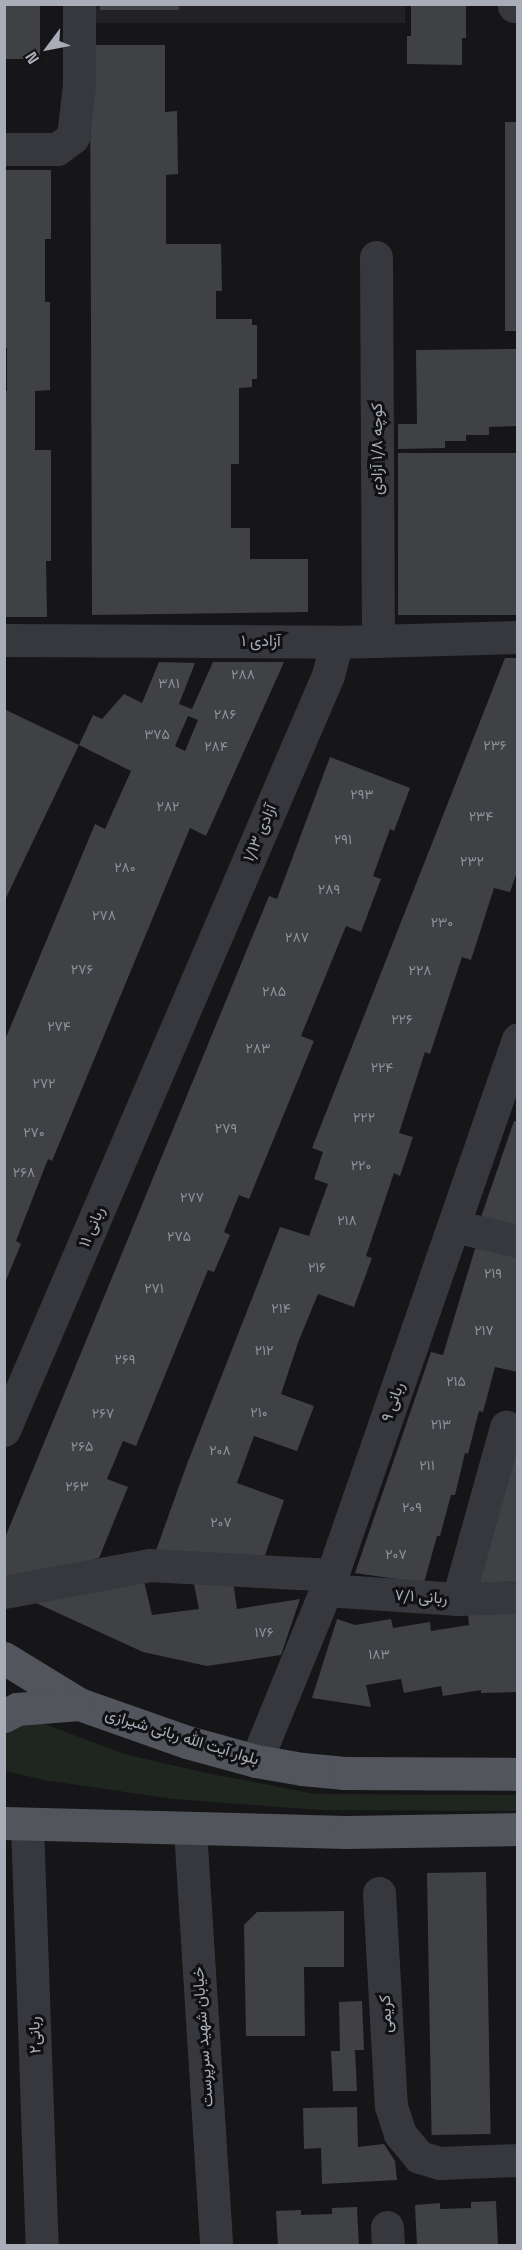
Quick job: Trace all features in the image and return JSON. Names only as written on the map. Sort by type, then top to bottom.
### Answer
[{"type":"main road","name":"بلوار آیت الله ربانی شیرازی","points":[[4,1658],[79,1704],[188,1742],[256,1761],[345,1773],[518,1774]]},
{"type":"main road","points":[[4,1716],[17,1709],[79,1704]]},
{"type":"main road","points":[[12,1817],[190,1829],[346,1832],[518,1829]]},
{"type":"street","points":[[4,149],[57,148],[73,137],[79,84],[79,4]]},
{"type":"street","name":"کوچه ۱/۸ آزادی","points":[[376,257],[378,640]]},
{"type":"street","name":"آزادی ۱","points":[[6,644],[337,642],[518,637]]},
{"type":"street","name":"آزادی ۱/۱۳","points":[[180,1023],[328,675],[337,642]]},
{"type":"street","name":"ربانی ۱۱","points":[[4,1430],[180,1023]]},
{"type":"street","name":"ربانی ۹","points":[[256,1761],[328,1583],[454,1226],[507,1109],[518,1039]]},
{"type":"street","points":[[454,1226],[518,1241]]},
{"type":"street","points":[[458,1599],[506,1427]]},
{"type":"street","name":"ربانی ۷/۱","points":[[4,1592],[149,1565],[458,1599],[518,1596]]},
{"type":"street","name":"ربانی۲","points":[[12,1817],[42,2246]]},
{"type":"street","name":"خیابان شهید سرپرست","points":[[190,1829],[216,2246]]},
{"type":"street","name":"کریمی","points":[[379,1893],[391,2106],[400,2134],[419,2157],[440,2163],[518,2160]]},
{"type":"shaded area","points":[[90,5],[405,5],[405,23],[90,23]]},
{"type":"shaded area","points":[[42,1723],[124,1754],[315,1794],[517,1795],[517,1811],[320,1810],[173,1799],[44,1780],[5,1771],[5,1735],[10,1728]]},
{"type":"building","points":[[4,4],[40,4],[40,59],[4,59]]},
{"type":"building","points":[[411,4],[466,4],[466,38],[462,38],[462,65],[407,64],[407,36],[411,36]]},
{"type":"building","points":[[100,5],[179,5],[179,10],[100,10]]},
{"type":"building","points":[[90,45],[165,45],[165,112],[177,111],[178,174],[166,175],[166,244],[221,244],[222,291],[216,291],[216,319],[252,319],[252,325],[257,325],[257,379],[252,379],[252,387],[239,388],[239,464],[231,464],[231,528],[250,528],[250,559],[308,559],[308,612],[92,615]]},
{"type":"building","points":[[505,122],[518,122],[518,331],[505,331]]},
{"type":"building","points":[[4,170],[51,170],[51,239],[45,239],[45,302],[50,302],[50,390],[35,391],[35,450],[51,450],[51,561],[46,561],[47,617],[4,617],[4,391],[7,391],[7,348],[4,348]]},
{"type":"building","points":[[518,349],[518,426],[489,427],[489,435],[466,435],[466,441],[445,441],[445,448],[398,449],[398,424],[417,424],[416,350]]},
{"type":"building","points":[[398,453],[517,453],[517,615],[398,615]]},
{"type":"building","points":[[505,658],[518,658],[518,869],[510,892],[494,888],[471,960],[462,957],[430,1054],[425,1052],[399,1133],[413,1137],[400,1176],[394,1173],[366,1256],[372,1258],[354,1307],[318,1294],[299,1340],[281,1394],[314,1406],[297,1451],[254,1436],[237,1483],[284,1500],[262,1564],[154,1556],[187,1464],[280,1227],[309,1236],[328,1184],[314,1179],[323,1152],[312,1148]]},
{"type":"building","points":[[159,662],[195,663],[179,704],[192,709],[213,662],[284,662],[206,836],[190,828],[52,1161],[48,1159],[16,1241],[21,1244],[4,1285],[4,1042],[95,824],[105,829],[131,771],[79,745],[93,715],[102,719],[124,694],[142,703]],"holes":[[[188,716],[198,720],[185,751],[175,746]]]},
{"type":"building","points":[[6,710],[79,745],[4,902],[4,714]]},
{"type":"building","points":[[330,757],[410,788],[394,831],[390,829],[373,876],[381,879],[361,932],[346,926],[301,1036],[314,1041],[249,1199],[239,1195],[224,1232],[230,1235],[214,1272],[208,1270],[136,1446],[123,1441],[107,1479],[128,1487],[99,1558],[4,1582],[4,1540],[269,896],[277,899]]},
{"type":"building","points":[[514,1121],[518,1122],[518,1232],[479,1223]]},
{"type":"building","points":[[477,1242],[518,1252],[518,1372],[495,1367],[483,1412],[479,1411],[468,1454],[465,1453],[455,1495],[451,1495],[424,1583],[355,1573],[431,1352],[443,1355]]},
{"type":"building","points":[[518,1445],[518,1585],[476,1585]]},
{"type":"building","points":[[143,1577],[152,1615],[199,1609],[193,1579],[233,1581],[237,1609],[300,1599],[281,1655],[207,1666],[143,1652],[34,1602]]},
{"type":"building","points":[[518,1610],[518,1692],[481,1693],[481,1690],[443,1696],[441,1686],[404,1693],[401,1679],[366,1685],[371,1707],[312,1698],[337,1619],[355,1625],[391,1619],[393,1628],[430,1622],[431,1631],[469,1625],[468,1613]]},
{"type":"building","points":[[486,1872],[491,2134],[432,2135],[427,1873]]},
{"type":"building","points":[[344,1911],[344,1967],[304,1967],[305,2036],[246,2036],[244,1925],[257,1912]]},
{"type":"building","points":[[362,2001],[364,2050],[355,2050],[357,2091],[333,2091],[331,2051],[340,2051],[339,2002]]},
{"type":"building","points":[[357,2107],[358,2147],[384,2144],[395,2161],[397,2180],[322,2184],[321,2148],[304,2149],[303,2108]]},
{"type":"building","points":[[496,2201],[498,2246],[417,2246],[415,2205],[440,2203],[440,2209],[471,2208],[471,2202]]},
{"type":"building","points":[[357,2207],[359,2246],[278,2246],[276,2211],[301,2210],[301,2215],[332,2214],[332,2208]]}]
